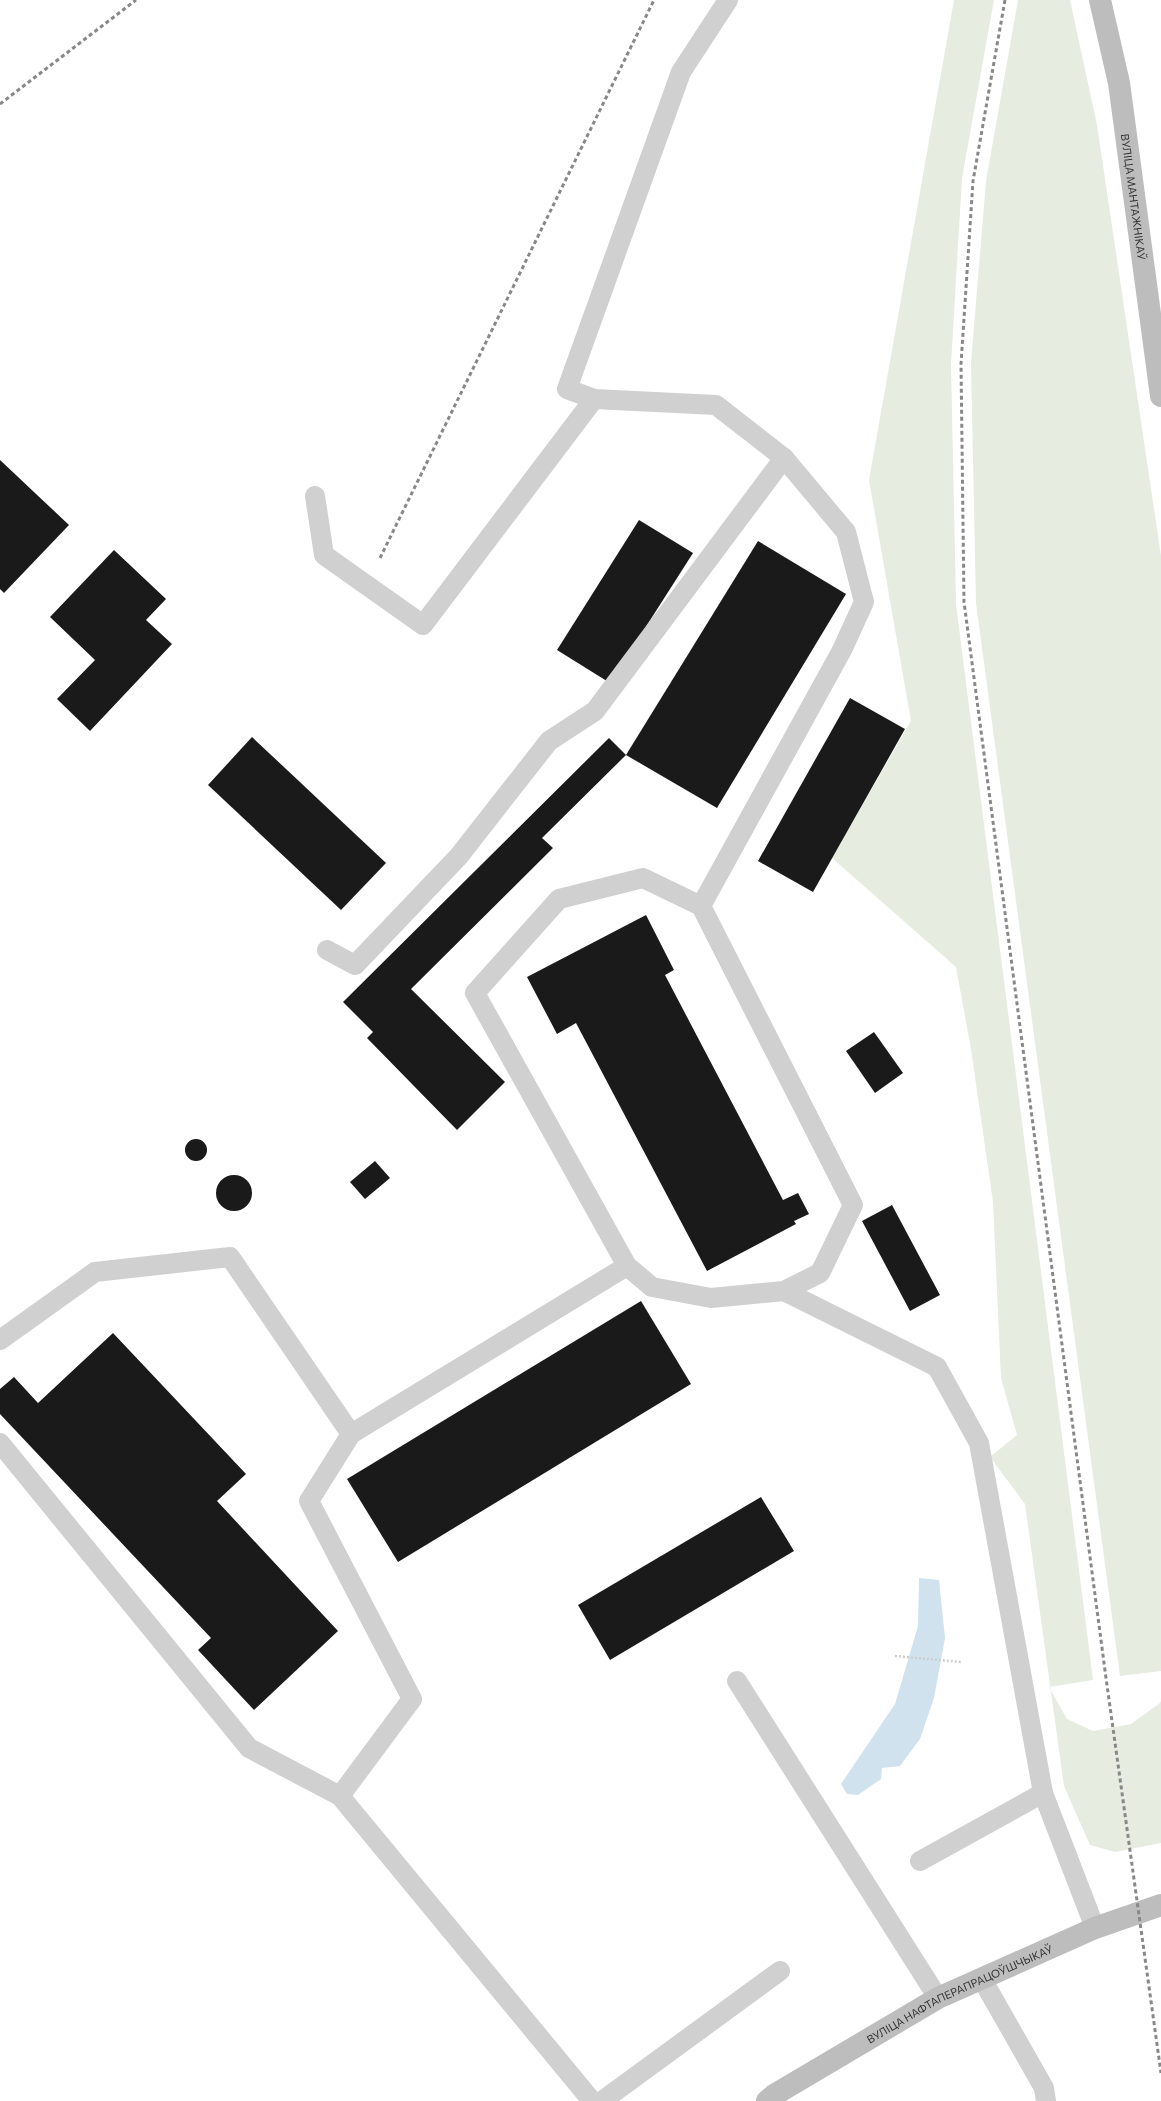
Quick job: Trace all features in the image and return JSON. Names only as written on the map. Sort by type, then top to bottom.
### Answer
[{"type":"main road","name":"ВУЛІЦА МАНТАЖНІКАЎ","points":[[1100,0],[1120,83],[1161,396]]},
{"type":"main road","name":"ВУЛІЦА НАФТАПЕРАПРАЦОЎШЧЫКАЎ","points":[[767,2101],[774,2095],[938,1998],[1095,1928],[1161,1905]]},
{"type":"lane","points":[[701,906],[842,650],[864,602],[846,532],[784,458],[716,405],[594,399],[567,389],[681,72],[728,0]]},
{"type":"lane","points":[[315,496],[324,555],[423,624],[594,399]]},
{"type":"lane","points":[[327,950],[355,964],[459,856],[549,741],[594,712],[784,458]]},
{"type":"lane","points":[[643,878],[701,906],[853,1205],[820,1273],[784,1291],[711,1298],[652,1287],[627,1266],[475,993],[559,899],[643,878]]},
{"type":"lane","points":[[0,1340],[95,1272],[230,1258],[351,1434]]},
{"type":"lane","points":[[340,1796],[412,1699],[309,1501],[351,1434],[627,1266]]},
{"type":"lane","points":[[784,1291],[937,1367],[979,1443],[1043,1793],[1095,1928]]},
{"type":"lane","points":[[0,1443],[249,1748],[340,1796],[592,2101]]},
{"type":"lane","points":[[737,1681],[938,1998]]},
{"type":"lane","points":[[920,1861],[1043,1793]]},
{"type":"lane","points":[[602,2101],[780,1970]]},
{"type":"lane","points":[[982,1979],[1044,2088],[1046,2101]]},
{"type":"path","points":[[895,1656],[961,1662]]},
{"type":"shaded area","points":[[954,0],[994,0],[962,178],[951,364],[956,604],[1093,1680],[1050,1687],[1025,1504],[990,1457],[1017,1435],[1001,1378],[993,1202],[971,1049],[956,967],[832,858],[911,721],[869,480]]},
{"type":"shaded area","points":[[1018,0],[1070,0],[1097,125],[1161,556],[1161,1671],[1120,1676],[976,603],[971,363],[986,181]]},
{"type":"shaded area","points":[[1051,1690],[1067,1719],[1093,1731],[1131,1724],[1161,1701],[1161,1843],[1115,1852],[1090,1845],[1064,1786]]},
{"type":"water","points":[[919,1578],[939,1580],[945,1638],[934,1698],[920,1739],[900,1766],[882,1768],[881,1779],[858,1795],[847,1794],[841,1784],[895,1704],[918,1626]]},
{"type":"building","points":[[0,460],[69,525],[4,593],[0,589]]},
{"type":"building","points":[[639,520],[693,553],[610,683],[557,650]]},
{"type":"building","points":[[758,541],[846,594],[717,808],[626,755]]},
{"type":"building","points":[[114,550],[166,599],[146,620],[172,644],[90,731],[57,699],[95,660],[50,617]]},
{"type":"building","points":[[850,698],[905,729],[813,892],[758,861]]},
{"type":"building","points":[[252,737],[386,863],[341,910],[208,785]]},
{"type":"building","points":[[609,738],[626,755],[542,838],[553,848],[411,989],[505,1082],[457,1130],[367,1038],[373,1032],[343,1002]]},
{"type":"building","points":[[646,915],[674,970],[665,975],[783,1200],[798,1193],[809,1214],[794,1221],[796,1224],[707,1271],[576,1023],[557,1034],[527,977]]},
{"type":"building","points":[[874,1032],[903,1073],[875,1093],[846,1051]]},
{"type":"building","points":[[196,1139],[204,1142],[207,1150],[204,1158],[196,1161],[188,1158],[185,1150],[188,1142]]},
{"type":"building","points":[[375,1161],[390,1178],[365,1199],[350,1182]]},
{"type":"building","points":[[238,1175],[247,1180],[251,1186],[251,1200],[247,1206],[238,1211],[230,1211],[221,1206],[217,1200],[216,1189],[221,1180],[227,1176]]},
{"type":"building","points":[[892,1205],[940,1295],[910,1311],[862,1221]]},
{"type":"building","points":[[641,1301],[691,1384],[398,1562],[347,1479]]},
{"type":"building","points":[[113,1333],[246,1474],[217,1501],[338,1631],[254,1710],[198,1650],[211,1638],[0,1414],[0,1389],[14,1377],[38,1403]]},
{"type":"building","points":[[761,1497],[794,1551],[610,1660],[578,1605]]},
{"type":"railway","points":[[0,104],[136,0]]},
{"type":"railway","points":[[380,558],[654,0]]},
{"type":"railway","points":[[1005,0],[973,181],[961,364],[964,602],[1106,1678],[1161,2073]]}]
